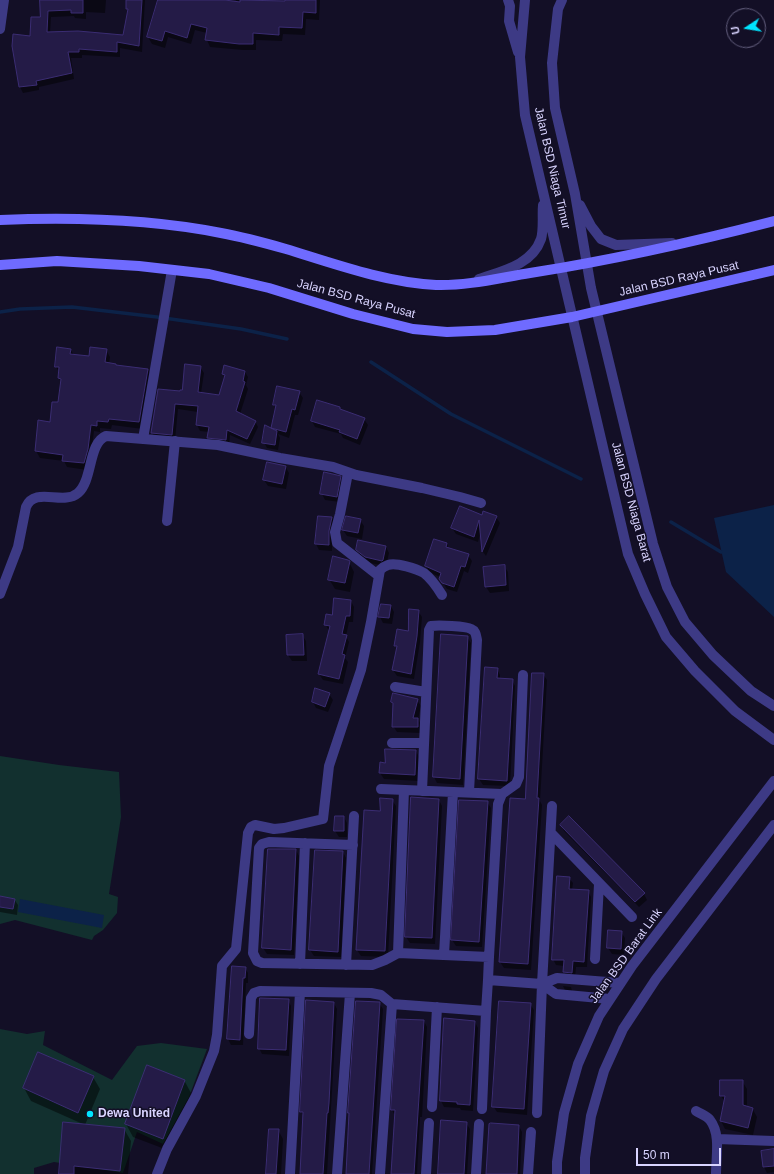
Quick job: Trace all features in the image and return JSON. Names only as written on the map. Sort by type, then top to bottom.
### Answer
[{"type":"main road","points":[[0,220],[49,218],[144,222],[220,233],[284,248],[358,271],[404,281],[437,285],[469,283],[587,264],[691,242],[774,222]]},
{"type":"main road","name":"Jalan BSD Raya Pusat","points":[[0,264],[57,261],[139,266],[209,274],[269,288],[353,314],[420,330],[447,332],[495,330],[572,317],[774,270]]},
{"type":"street","points":[[0,29],[4,0]]},
{"type":"street","points":[[508,0],[510,6],[509,21],[520,57]]},
{"type":"street","name":"Jalan BSD Niaga Timur","points":[[525,0],[520,57],[525,115],[572,317]]},
{"type":"street","name":"Jalan BSD Niaga Timur","points":[[562,0],[558,9],[552,63],[555,108],[575,194],[597,312]]},
{"type":"street","points":[[469,283],[520,264],[534,252],[541,238],[543,193]]},
{"type":"street","points":[[575,194],[591,226],[601,238],[616,245],[691,242]]},
{"type":"street","points":[[144,438],[166,298],[172,270]]},
{"type":"street","name":"Jalan BSD Niaga Barat","points":[[597,312],[653,544],[667,587],[685,622],[713,655],[751,691],[774,706]]},
{"type":"street","name":"Jalan BSD Niaga Barat","points":[[572,317],[628,554],[644,594],[666,636],[695,671],[735,711],[774,740]]},
{"type":"street","points":[[0,594],[18,547],[28,502],[34,498],[42,497],[64,499],[80,492],[85,484],[96,446],[102,438],[112,436],[218,445],[333,467],[348,473],[422,488],[480,503]]},
{"type":"street","points":[[167,521],[175,441]]},
{"type":"street","points":[[348,473],[335,532],[337,543],[379,576]]},
{"type":"street","points":[[157,1174],[167,1149],[196,1096],[214,1052],[217,1035],[222,966],[236,949],[248,833],[251,827],[255,824],[274,829],[323,819],[329,766],[361,670],[380,570],[389,564],[423,572],[430,578],[442,595]]},
{"type":"street","points":[[422,791],[429,630],[431,626],[437,626],[470,628],[476,633],[477,640],[469,792]]},
{"type":"street","points":[[482,1109],[498,804],[502,794],[516,784],[519,777],[523,675]]},
{"type":"street","points":[[396,687],[426,692]]},
{"type":"street","points":[[392,743],[424,744]]},
{"type":"street","name":"Jalan BSD Barat Link","points":[[557,1174],[557,1162],[564,1113],[578,1064],[599,1016],[636,960],[774,781]]},
{"type":"street","points":[[382,789],[502,794]]},
{"type":"street","points":[[398,953],[404,790]]},
{"type":"street","points":[[444,955],[453,792]]},
{"type":"street","points":[[537,1113],[542,984],[552,806]]},
{"type":"street","points":[[346,965],[354,816]]},
{"type":"street","points":[[585,1174],[585,1158],[591,1116],[604,1071],[624,1029],[656,979],[774,825]]},
{"type":"street","points":[[551,833],[632,917]]},
{"type":"street","points":[[353,845],[269,842],[262,844],[259,848],[253,953],[257,961],[262,963],[372,965],[386,960],[398,953],[490,957]]},
{"type":"street","points":[[300,964],[305,843]]},
{"type":"street","points":[[595,959],[599,884]]},
{"type":"street","points":[[488,980],[542,984],[557,978],[620,983]]},
{"type":"street","points":[[542,984],[556,994],[610,999]]},
{"type":"street","points":[[249,1034],[251,998],[254,993],[260,991],[371,993],[381,995],[392,1004],[486,1011]]},
{"type":"street","points":[[290,1174],[300,992]]},
{"type":"street","points":[[337,1174],[350,993]]},
{"type":"street","points":[[380,1174],[392,1004]]},
{"type":"street","points":[[432,1107],[438,1007]]},
{"type":"street","points":[[696,1111],[709,1119],[716,1129],[716,1174]]},
{"type":"street","points":[[426,1174],[429,1123]]},
{"type":"street","points":[[476,1174],[479,1124]]},
{"type":"street","points":[[528,1174],[531,1132]]},
{"type":"street","points":[[717,1139],[774,1141]]},
{"type":"green space","points":[[0,756],[119,772],[121,817],[109,894],[118,897],[117,913],[103,930],[94,936],[92,940],[15,920],[0,924]]},
{"type":"green space","name":"Dewa United","points":[[0,1029],[27,1034],[45,1031],[43,1045],[112,1080],[137,1046],[161,1043],[207,1049],[189,1097],[163,1144],[137,1132],[123,1173],[54,1162],[34,1168],[34,1174],[0,1174]]},
{"type":"water","points":[[774,505],[774,617],[726,572],[714,518]]},
{"type":"water","points":[[20,899],[104,915],[102,928],[18,912]]},
{"type":"building","points":[[40,0],[83,0],[83,13],[71,13],[71,10],[48,11],[47,32],[78,31],[123,35],[128,9],[126,9],[126,0],[142,0],[139,46],[117,42],[117,52],[79,49],[79,52],[68,52],[72,73],[36,81],[37,85],[19,87],[12,46],[13,34],[30,36],[31,17],[40,17]]},
{"type":"building","points":[[158,0],[225,0],[240,2],[240,0],[316,0],[316,13],[303,12],[302,28],[279,27],[279,35],[253,33],[253,44],[205,40],[207,28],[191,24],[187,38],[165,31],[162,41],[147,37]]},
{"type":"building","points":[[57,347],[71,349],[70,354],[89,356],[90,347],[107,349],[105,362],[148,369],[139,422],[109,419],[108,422],[97,421],[97,426],[91,425],[88,449],[84,463],[62,461],[63,455],[35,451],[38,420],[50,422],[52,402],[58,402],[61,379],[58,378],[59,367],[55,367]]},
{"type":"building","points":[[185,364],[201,366],[198,392],[219,395],[225,375],[222,374],[224,365],[245,371],[243,381],[245,382],[236,411],[256,421],[247,439],[227,430],[226,440],[207,438],[209,427],[196,425],[198,406],[175,404],[172,435],[151,433],[158,389],[182,390]]},
{"type":"building","points":[[277,386],[300,391],[295,410],[292,409],[286,432],[271,428],[276,405],[273,405]]},
{"type":"building","points":[[317,400],[340,407],[340,409],[365,418],[357,439],[339,432],[340,430],[311,421]]},
{"type":"building","points":[[265,425],[277,431],[275,445],[262,443]]},
{"type":"building","points":[[267,462],[286,466],[282,484],[263,480]]},
{"type":"building","points":[[324,472],[341,476],[337,497],[320,494]]},
{"type":"building","points":[[460,506],[482,515],[483,511],[497,516],[482,552],[479,520],[474,537],[451,528]]},
{"type":"building","points":[[318,516],[332,517],[329,531],[329,545],[315,544]]},
{"type":"building","points":[[346,516],[361,519],[358,533],[342,530]]},
{"type":"building","points":[[434,539],[447,543],[446,547],[469,554],[465,567],[461,566],[454,587],[442,583],[439,579],[441,573],[425,566]]},
{"type":"building","points":[[358,540],[386,546],[383,560],[365,557],[356,550]]},
{"type":"building","points":[[333,556],[350,561],[345,583],[328,580]]},
{"type":"building","points":[[505,565],[506,585],[485,587],[483,567]]},
{"type":"building","points":[[334,598],[351,600],[350,616],[346,616],[342,634],[347,635],[342,654],[345,655],[339,679],[318,674],[330,626],[324,625],[326,614],[332,615]]},
{"type":"building","points":[[381,604],[391,605],[389,618],[378,617]]},
{"type":"building","points":[[409,609],[419,610],[417,636],[411,674],[392,670],[397,646],[394,646],[397,629],[408,631]]},
{"type":"building","points":[[303,634],[304,655],[287,655],[286,635]]},
{"type":"building","points":[[441,634],[468,636],[460,779],[433,777]]},
{"type":"building","points":[[485,667],[498,668],[497,678],[513,679],[507,781],[478,779]]},
{"type":"building","points":[[532,673],[544,673],[537,798],[539,798],[528,964],[499,962],[510,798],[525,799]]},
{"type":"building","points":[[315,688],[330,693],[325,707],[312,702]]},
{"type":"building","points":[[393,693],[418,699],[413,718],[418,718],[418,727],[392,727],[393,703],[391,702]]},
{"type":"building","points":[[385,749],[416,750],[415,775],[379,773],[380,762],[385,763]]},
{"type":"building","points":[[411,797],[439,799],[432,938],[405,937]]},
{"type":"building","points":[[380,798],[393,799],[385,951],[356,950],[364,810],[380,811]]},
{"type":"building","points":[[459,800],[488,801],[479,942],[451,940]]},
{"type":"building","points":[[335,816],[344,816],[344,831],[334,831]]},
{"type":"building","points":[[569,816],[645,893],[635,902],[560,825]]},
{"type":"building","points":[[268,849],[296,849],[291,950],[262,948]]},
{"type":"building","points":[[315,850],[343,851],[338,952],[309,950]]},
{"type":"building","points":[[557,876],[570,877],[569,889],[589,890],[584,962],[573,961],[572,973],[563,972],[564,960],[552,960]]},
{"type":"building","points":[[0,896],[15,899],[13,909],[0,907]]},
{"type":"building","points":[[608,930],[622,931],[621,949],[607,948]]},
{"type":"building","points":[[232,966],[246,967],[245,978],[243,978],[240,1040],[227,1039]]},
{"type":"building","points":[[260,998],[289,999],[286,1050],[258,1049]]},
{"type":"building","points":[[306,1000],[334,1002],[329,1103],[323,1174],[300,1174],[303,1112],[300,1112]]},
{"type":"building","points":[[356,1001],[380,1002],[369,1174],[346,1174],[348,1113]]},
{"type":"building","points":[[499,1001],[531,1003],[524,1109],[492,1107]]},
{"type":"building","points":[[444,1018],[475,1021],[470,1105],[457,1104],[457,1102],[440,1101]]},
{"type":"building","points":[[397,1019],[424,1020],[414,1174],[391,1174],[395,1110],[391,1110]]},
{"type":"building","points":[[38,1052],[94,1076],[78,1113],[23,1088]]},
{"type":"building","points":[[147,1065],[185,1080],[163,1139],[125,1124]]},
{"type":"building","points":[[720,1080],[743,1080],[743,1105],[753,1108],[748,1128],[720,1121],[725,1096],[720,1096]]},
{"type":"building","points":[[441,1120],[467,1122],[464,1174],[438,1174]]},
{"type":"building","points":[[63,1122],[125,1128],[120,1171],[74,1166],[74,1174],[59,1174]]},
{"type":"building","points":[[489,1124],[519,1125],[517,1174],[486,1174]]},
{"type":"building","points":[[269,1129],[279,1129],[276,1174],[266,1174]]},
{"type":"building","points":[[774,1149],[774,1166],[763,1167],[761,1151]]},
{"type":"waterway","points":[[0,312],[20,309],[72,307],[241,329],[287,339]]},
{"type":"waterway","points":[[371,362],[451,414],[581,479]]},
{"type":"waterway","points":[[671,522],[721,552]]},
{"type":"place","name":"Dewa United","points":[[90,1114]]}]
